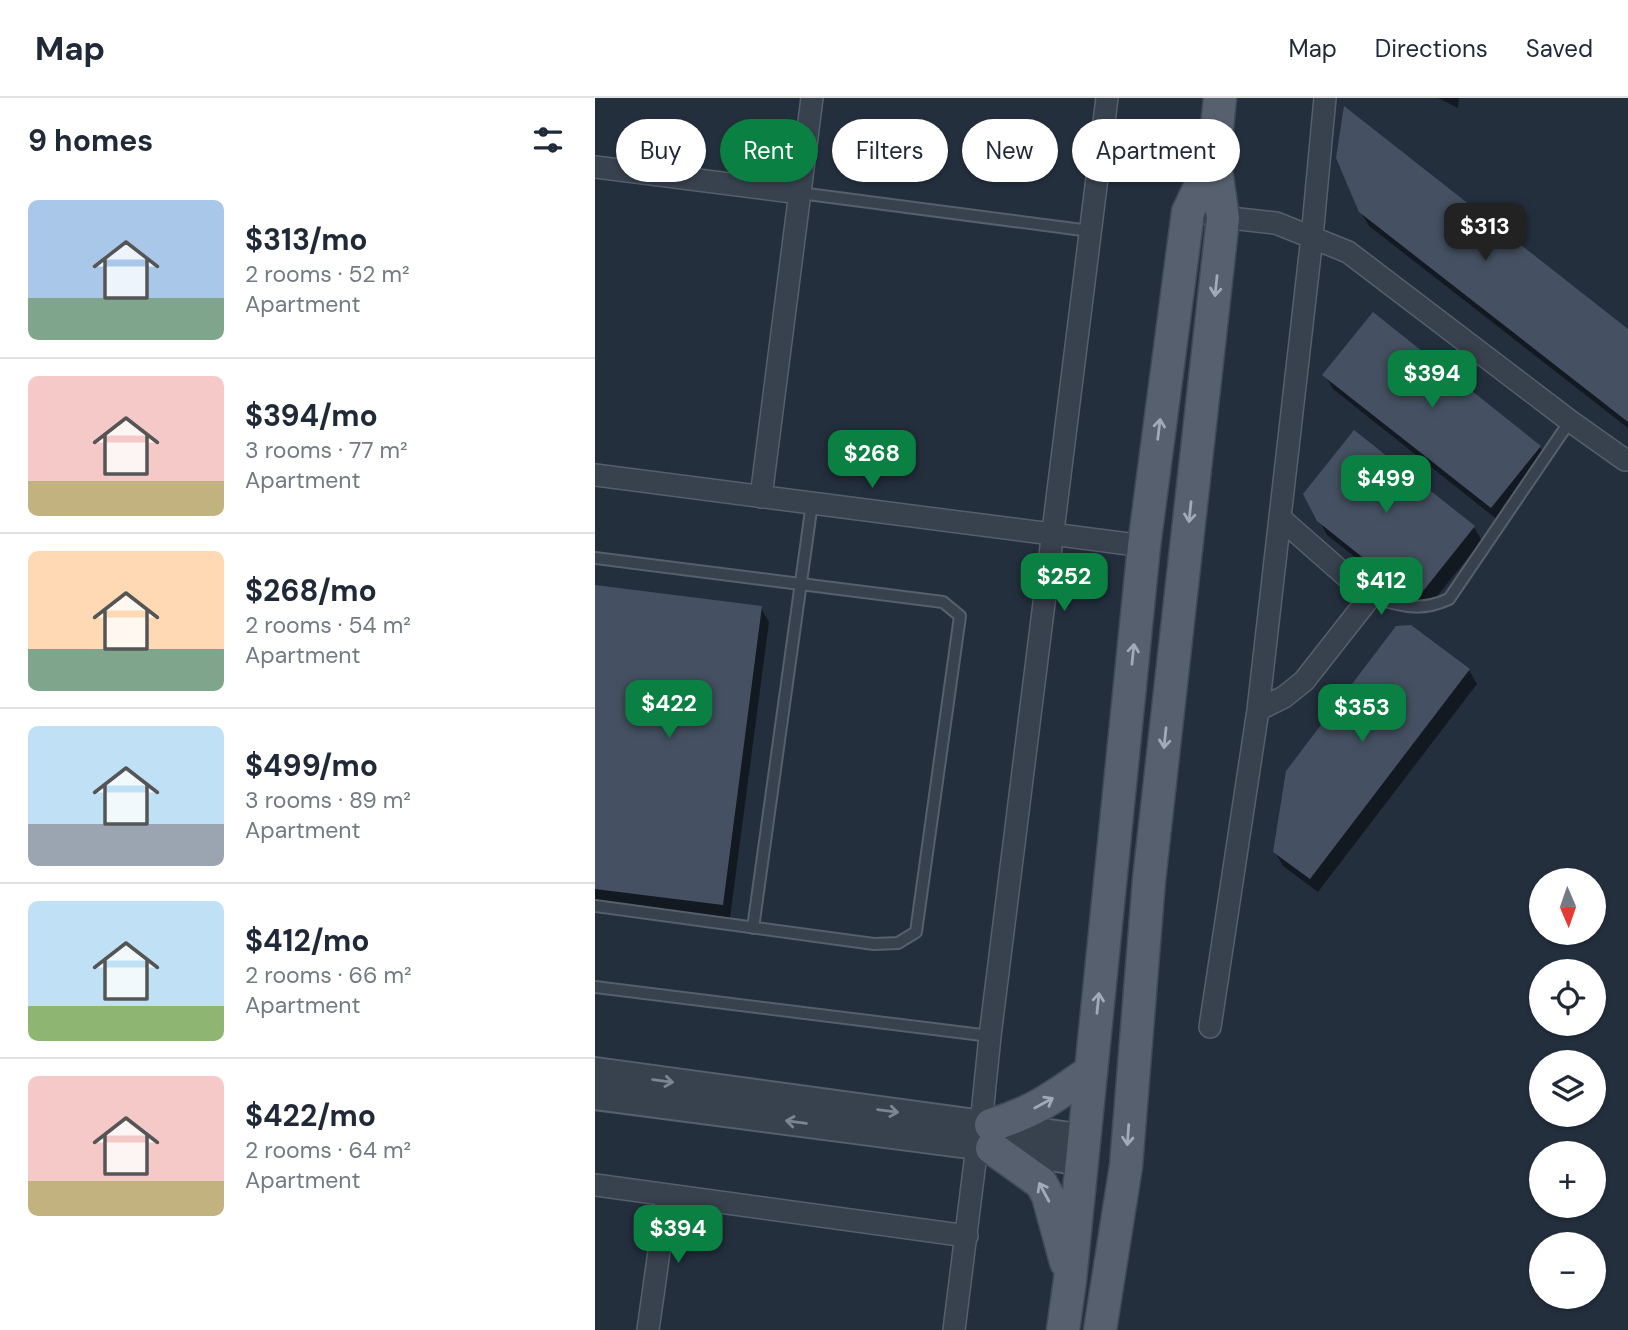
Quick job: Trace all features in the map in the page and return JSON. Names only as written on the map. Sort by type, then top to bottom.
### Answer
[{"type":"main road","points":[[1218,119],[1220,98]]},
{"type":"main road","points":[[1089,1330],[1091,1071],[1144,546],[1188,212],[1202,182]]},
{"type":"main road","points":[[1100,1330],[1126,1166],[1149,880],[1223,218],[1218,182]]},
{"type":"main road","points":[[1062,1330],[1090,1149],[1114,1077],[1127,973],[1149,880]]},
{"type":"main road","points":[[1070,1280],[1048,1196],[1041,1183],[985,1136],[1009,1120],[1046,1103],[1091,1071]]},
{"type":"street","points":[[761,497],[812,98]]},
{"type":"street","points":[[954,1330],[985,1136],[990,1036],[1107,98]]},
{"type":"street","points":[[1210,1027],[1258,710],[1312,237],[1325,98]]},
{"type":"street","points":[[595,167],[800,194]]},
{"type":"street","points":[[1188,212],[1276,223],[1348,252],[1625,460]]},
{"type":"street","points":[[595,475],[1144,546]]},
{"type":"street","points":[[1258,710],[1283,697],[1304,681],[1370,597],[1280,518]]},
{"type":"street","points":[[595,1071],[985,1136]]},
{"type":"street","points":[[595,1096],[1090,1149]]},
{"type":"street","points":[[595,1185],[967,1236]]},
{"type":"street","points":[[648,1330],[667,1195]]},
{"type":"lane","points":[[800,194],[1090,231]]},
{"type":"lane","points":[[1370,597],[1405,606],[1423,607],[1449,599],[1570,421]]},
{"type":"lane","points":[[753,928],[812,503]]},
{"type":"lane","points":[[595,558],[943,602],[960,616],[916,932],[898,943],[874,944],[595,906]]},
{"type":"lane","points":[[595,987],[990,1036]]},
{"type":"building","points":[[1344,106],[1628,329],[1628,422],[1359,212],[1336,158]]},
{"type":"building","points":[[1373,312],[1541,446],[1491,508],[1322,375]]},
{"type":"building","points":[[1354,430],[1475,526],[1416,600],[1317,521],[1303,494]]},
{"type":"building","points":[[595,585],[762,606],[723,905],[595,889]]},
{"type":"building","points":[[1411,625],[1470,669],[1310,879],[1273,852],[1286,771],[1396,626]]}]
